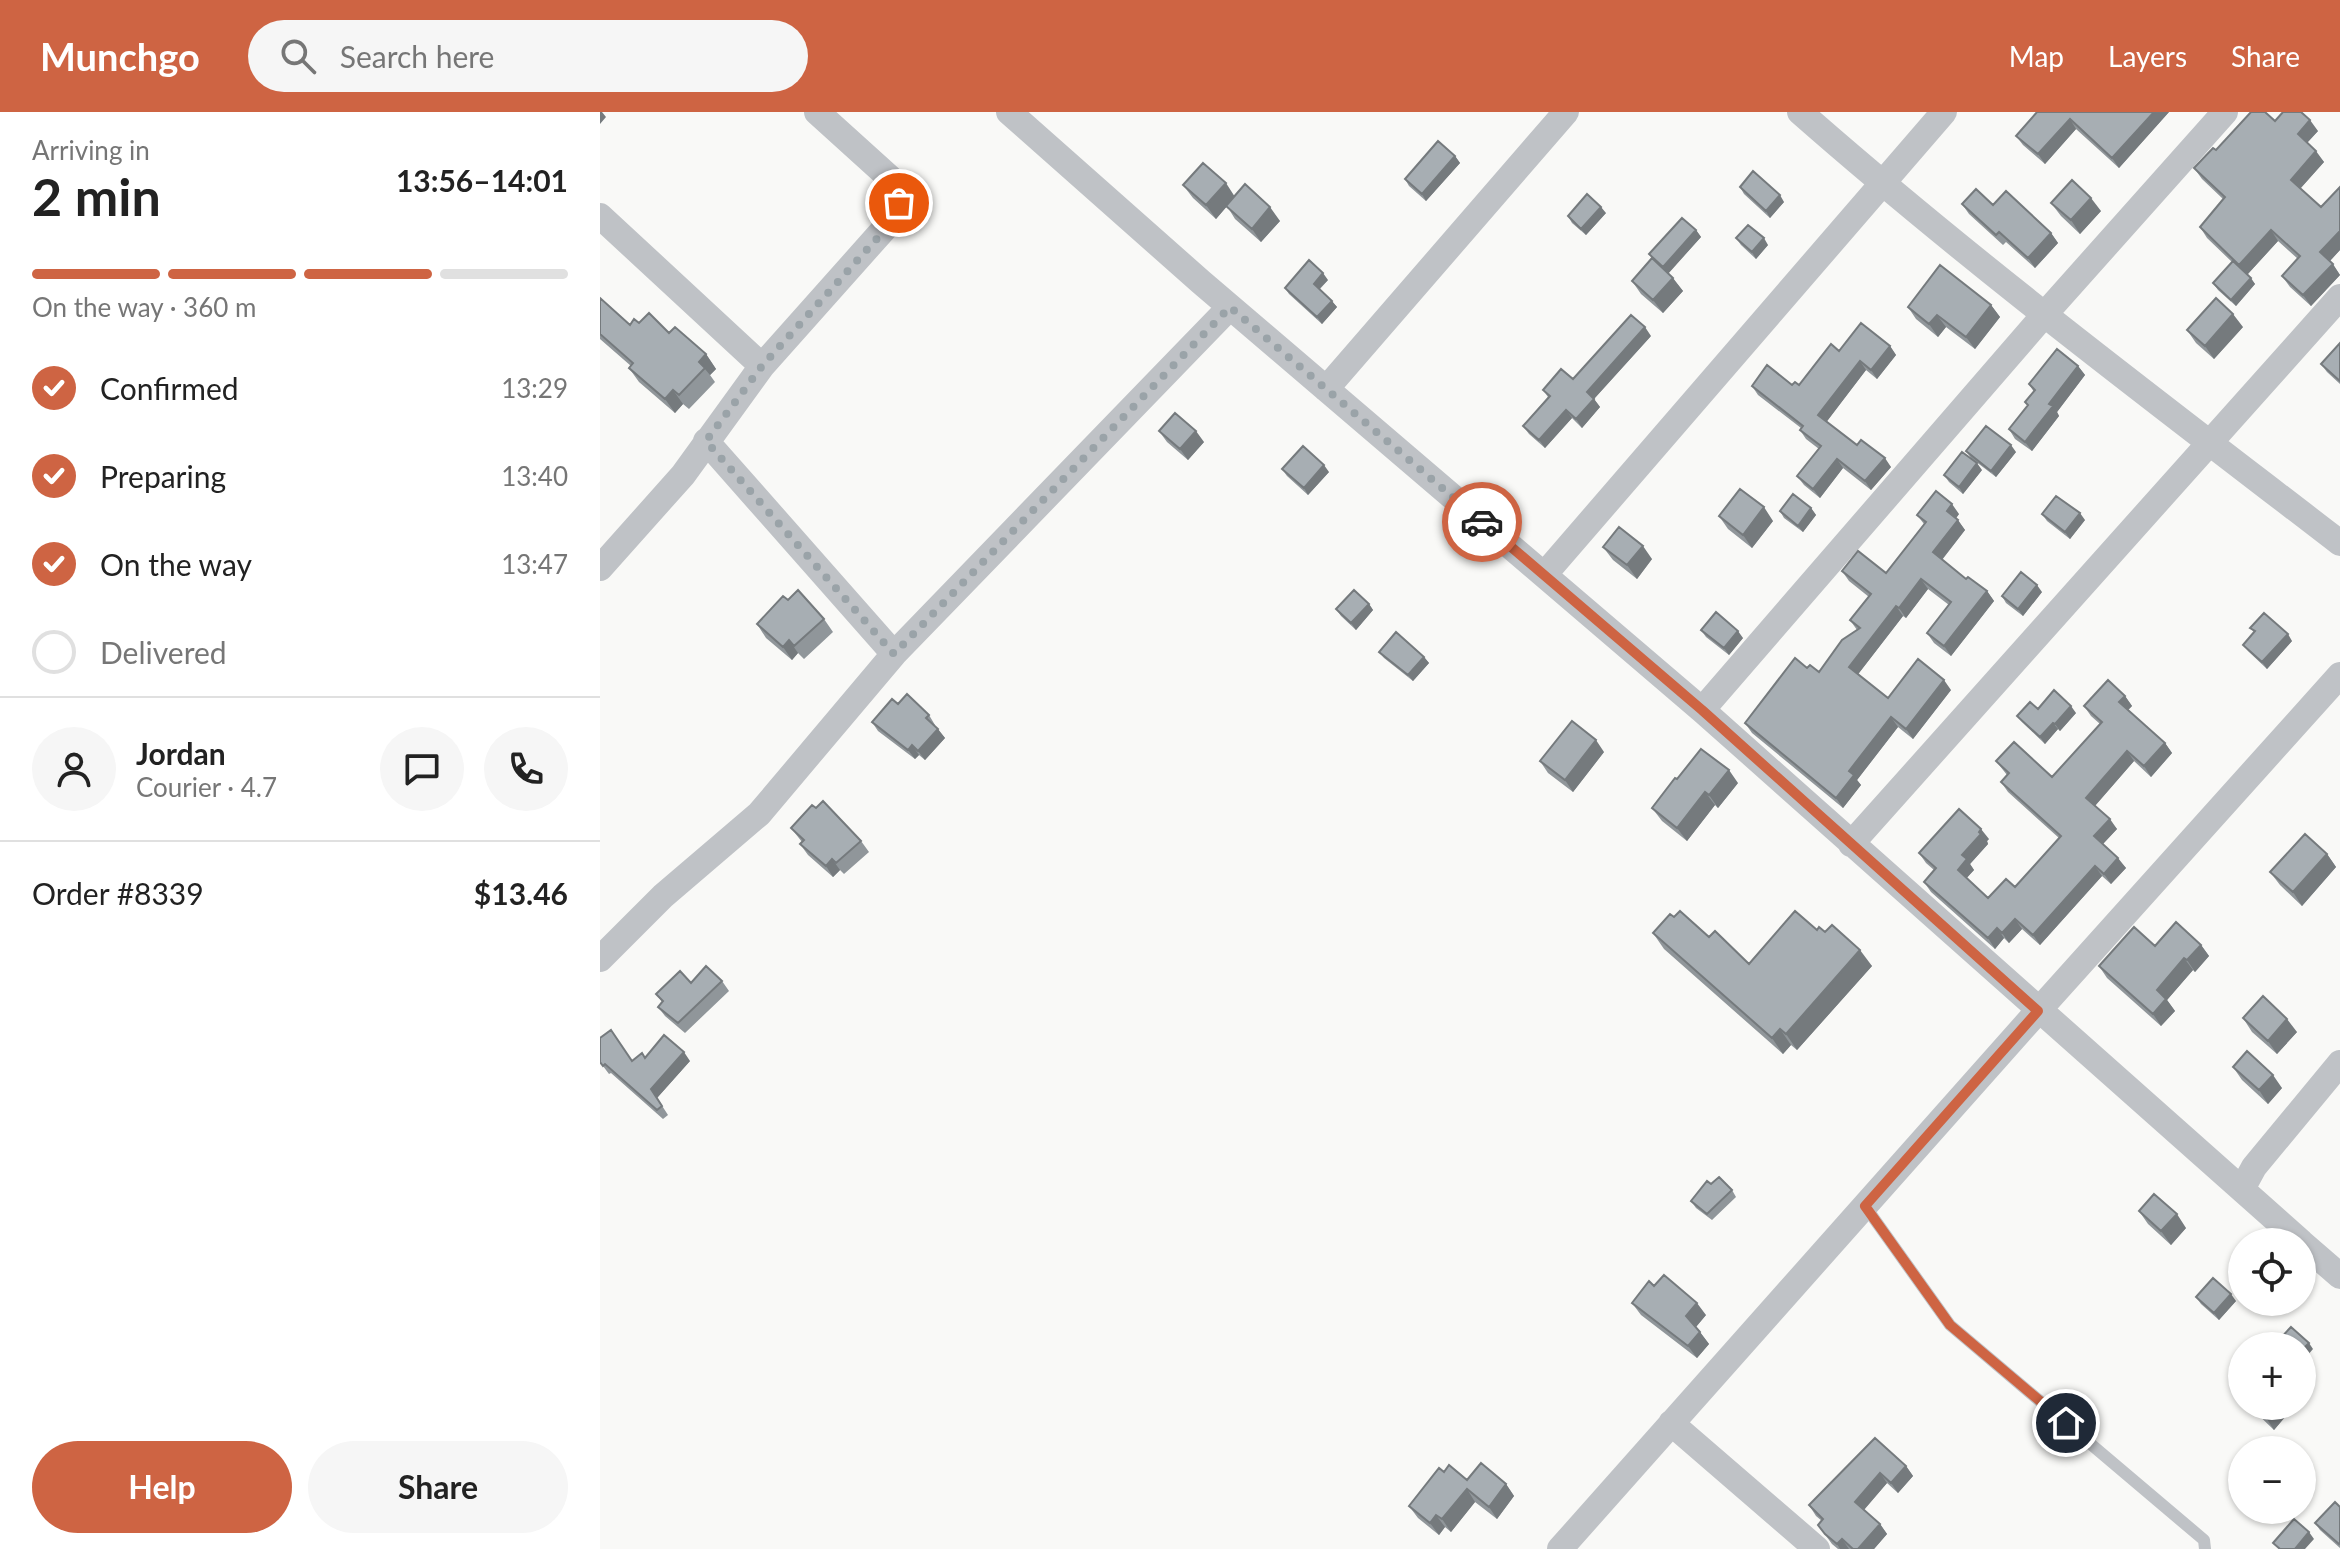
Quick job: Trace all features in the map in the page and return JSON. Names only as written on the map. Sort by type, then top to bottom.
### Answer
[{"type":"street","points":[[600,568],[654,510],[762,366],[893,219],[899,203],[898,191],[891,179],[817,112]]},
{"type":"street","points":[[1009,112],[1230,307],[1702,710],[2286,1228]]},
{"type":"street","points":[[1326,389],[1566,112]]},
{"type":"street","points":[[1800,112],[1882,184],[2044,315],[2340,543]]},
{"type":"street","points":[[1544,575],[1944,112]]},
{"type":"street","points":[[1702,710],[2044,315],[2225,112]]},
{"type":"street","points":[[600,216],[762,366]]},
{"type":"street","points":[[1851,844],[2340,297]]},
{"type":"street","points":[[600,959],[663,896],[759,814],[894,654],[1230,307]]},
{"type":"street","points":[[706,441],[894,654]]},
{"type":"street","points":[[1560,1549],[2340,675]]},
{"type":"street","points":[[2242,1189],[2254,1167],[2340,1063]]},
{"type":"street","points":[[2316,1255],[2340,1276]]},
{"type":"street","points":[[1671,1423],[1817,1549]]},
{"type":"lane","points":[[1865,1206],[1950,1325],[2204,1540],[2205,1549]]},
{"type":"building","points":[[2037,112],[2154,112],[2112,158],[2070,119],[2038,154],[2016,136]]},
{"type":"building","points":[[2251,112],[2265,112],[2275,121],[2283,112],[2301,112],[2310,120],[2298,134],[2316,151],[2291,180],[2321,207],[2340,187],[2340,231],[2320,252],[2333,264],[2303,295],[2282,276],[2300,256],[2271,230],[2239,265],[2200,227],[2225,197],[2194,168],[2213,148],[2216,150]]},
{"type":"building","points":[[1438,141],[1455,156],[1422,194],[1405,179]]},
{"type":"building","points":[[1203,163],[1226,183],[1206,205],[1183,185]]},
{"type":"building","points":[[1753,171],[1780,195],[1766,211],[1740,187]]},
{"type":"building","points":[[2072,180],[2091,198],[2071,220],[2051,203]]},
{"type":"building","points":[[1245,184],[1270,207],[1252,229],[1226,206]]},
{"type":"building","points":[[1976,189],[1993,205],[2006,191],[2051,233],[2028,258],[1999,232],[1996,235],[1962,204]]},
{"type":"building","points":[[1587,194],[1601,207],[1581,229],[1568,216]]},
{"type":"building","points":[[1682,218],[1696,230],[1663,267],[1649,254]]},
{"type":"building","points":[[1748,225],[1764,238],[1752,252],[1736,238]]},
{"type":"building","points":[[1652,258],[1673,278],[1653,300],[1632,281]]},
{"type":"building","points":[[1309,260],[1323,273],[1314,284],[1332,301],[1317,317],[1285,288]]},
{"type":"building","points":[[2233,261],[2251,278],[2231,300],[2213,283]]},
{"type":"building","points":[[1940,265],[1991,305],[1966,337],[1937,315],[1929,324],[1908,307]]},
{"type":"building","points":[[600,298],[630,325],[634,319],[639,323],[649,313],[669,333],[675,327],[706,354],[699,362],[705,368],[679,395],[673,390],[665,399],[629,368],[633,363],[600,334]]},
{"type":"building","points":[[2216,298],[2233,314],[2205,346],[2187,330]]},
{"type":"building","points":[[1631,315],[1645,327],[1587,392],[1594,399],[1576,419],[1566,410],[1539,440],[1523,426],[1550,396],[1543,390],[1561,369],[1573,379]]},
{"type":"building","points":[[1861,323],[1890,346],[1871,370],[1860,361],[1818,415],[1857,445],[1861,440],[1885,458],[1865,481],[1837,459],[1813,489],[1797,476],[1821,446],[1800,430],[1803,426],[1752,386],[1767,365],[1792,385],[1795,382],[1799,385],[1831,344],[1839,351]]},
{"type":"building","points":[[2340,343],[2340,381],[2321,364]]},
{"type":"building","points":[[2057,349],[2078,366],[2025,442],[2009,429],[2028,405],[2025,402],[2035,390],[2029,384]]},
{"type":"building","points":[[1175,413],[1196,431],[1180,449],[1159,431]]},
{"type":"building","points":[[1986,426],[2011,445],[1991,471],[1966,451]]},
{"type":"building","points":[[1303,446],[1324,465],[1304,488],[1282,469]]},
{"type":"building","points":[[1962,452],[1977,463],[1959,487],[1944,475]]},
{"type":"building","points":[[1740,489],[1764,507],[1743,535],[1719,516]]},
{"type":"building","points":[[1936,491],[1952,504],[1947,511],[1958,520],[1933,552],[1966,579],[1968,577],[1987,591],[1944,646],[1927,633],[1951,602],[1921,579],[1849,667],[1888,698],[1918,659],[1944,680],[1906,729],[1891,717],[1849,771],[1854,775],[1836,798],[1745,723],[1795,658],[1807,668],[1810,665],[1819,672],[1842,640],[1860,628],[1850,620],[1871,594],[1842,571],[1858,551],[1886,573],[1926,522],[1917,515]]},
{"type":"building","points":[[1793,494],[1811,508],[1798,526],[1780,511]]},
{"type":"building","points":[[2056,496],[2080,513],[2065,532],[2042,514]]},
{"type":"building","points":[[1619,527],[1643,546],[1627,565],[1603,547]]},
{"type":"building","points":[[2021,572],[2037,585],[2018,609],[2002,596]]},
{"type":"building","points":[[798,590],[824,619],[794,646],[789,640],[783,647],[757,624],[783,596],[788,600]]},
{"type":"building","points":[[1354,590],[1369,604],[1351,623],[1336,609]]},
{"type":"building","points":[[1716,612],[1738,631],[1724,648],[1701,630]]},
{"type":"building","points":[[2264,613],[2288,634],[2262,662],[2243,645],[2255,631],[2250,628]]},
{"type":"building","points":[[1396,632],[1424,657],[1408,675],[1379,652]]},
{"type":"building","points":[[2108,680],[2125,696],[2119,702],[2165,743],[2144,766],[2127,751],[2086,798],[2110,819],[2094,836],[2118,858],[2104,874],[2095,866],[2033,935],[2015,919],[2002,933],[1997,928],[1988,938],[1924,882],[1936,868],[1919,853],[1959,809],[1981,829],[1981,834],[1962,855],[1967,859],[1958,870],[1988,898],[2006,879],[2015,887],[2061,836],[2001,782],[2009,773],[1996,761],[2014,742],[2052,777],[2102,722],[2084,706]]},
{"type":"building","points":[[2054,690],[2071,706],[2040,737],[2017,716],[2030,702],[2038,709]]},
{"type":"building","points":[[907,694],[929,715],[926,718],[938,729],[918,751],[912,745],[908,750],[872,722],[892,699],[898,704]]},
{"type":"building","points":[[1572,721],[1596,740],[1565,780],[1540,761]]},
{"type":"building","points":[[1701,749],[1729,770],[1709,795],[1705,792],[1677,828],[1652,808]]},
{"type":"building","points":[[823,801],[861,841],[836,863],[832,859],[826,866],[800,844],[804,840],[791,828],[812,805],[816,808]]},
{"type":"building","points":[[2305,834],[2327,854],[2293,892],[2270,872]]},
{"type":"building","points":[[1680,911],[1709,937],[1715,931],[1749,964],[1795,911],[1817,930],[1819,927],[1825,932],[1832,925],[1860,950],[1786,1034],[1780,1029],[1772,1038],[1653,933],[1670,914],[1674,917]]},
{"type":"building","points":[[2176,922],[2201,945],[2187,960],[2184,958],[2157,990],[2166,999],[2153,1014],[2099,966],[2134,927],[2155,946]]},
{"type":"building","points":[[706,966],[722,981],[678,1023],[658,1007],[663,1001],[656,994],[680,971],[691,983]]},
{"type":"building","points":[[2263,996],[2287,1019],[2268,1041],[2243,1018]]},
{"type":"building","points":[[611,1030],[632,1061],[642,1053],[645,1058],[664,1035],[684,1052],[651,1089],[662,1106],[657,1110],[600,1062],[600,1038]]},
{"type":"building","points":[[2247,1051],[2273,1075],[2259,1090],[2233,1067]]},
{"type":"building","points":[[1719,1177],[1732,1190],[1707,1214],[1691,1201],[1707,1181],[1711,1184]]},
{"type":"building","points":[[2154,1194],[2177,1214],[2161,1231],[2139,1211]]},
{"type":"building","points":[[1664,1275],[1697,1303],[1686,1316],[1700,1332],[1688,1346],[1632,1303],[1649,1281],[1654,1286]]},
{"type":"building","points":[[2213,1278],[2228,1291],[2228,1297],[2214,1313],[2196,1297]]},
{"type":"building","points":[[1875,1438],[1906,1466],[1891,1483],[1880,1473],[1855,1502],[1880,1524],[1858,1549],[1853,1549],[1842,1539],[1837,1544],[1825,1534],[1818,1525],[1823,1519],[1809,1505]]},
{"type":"building","points":[[1481,1463],[1506,1484],[1489,1507],[1467,1489],[1442,1519],[1436,1515],[1430,1523],[1409,1506],[1439,1468],[1444,1472],[1449,1465],[1467,1480]]},
{"type":"building","points":[[2335,1502],[2340,1507],[2340,1543],[2316,1524]]},
{"type":"building","points":[[2290,1524],[2300,1524],[2309,1532],[2295,1549],[2280,1549],[2273,1543]]},
{"type":"way so far","points":[[899,203],[893,219],[882,233],[762,366],[706,441],[894,654],[1230,307],[1482,522]]},
{"type":"route","points":[[1482,522],[1702,710],[2038,1011],[1865,1206],[1950,1325],[2066,1423]]}]
